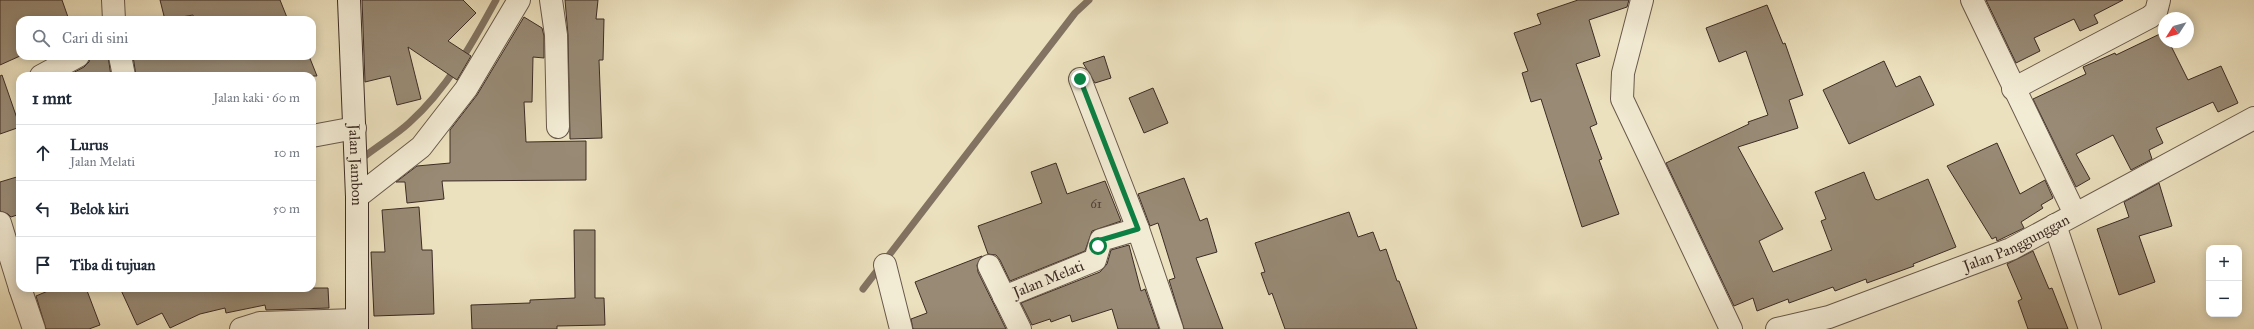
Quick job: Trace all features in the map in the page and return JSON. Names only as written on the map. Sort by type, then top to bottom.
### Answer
[{"type":"street","points":[[113,0],[114,16]]},
{"type":"street","name":"Jalan Jambon","points":[[349,0],[357,197],[357,324]]},
{"type":"street","points":[[357,197],[421,148],[466,89],[519,0]]},
{"type":"street","points":[[551,0],[556,35],[558,126]]},
{"type":"street","points":[[1642,0],[1623,73],[1622,99],[1731,329]]},
{"type":"street","name":"Jalan Panggunggan","points":[[1777,329],[1829,318],[2011,249],[2075,214],[2013,89],[1972,0]]},
{"type":"street","points":[[2013,89],[2150,17],[2156,12],[2159,0]]},
{"type":"street","points":[[48,72],[71,60]]},
{"type":"street","points":[[121,60],[123,72]]},
{"type":"street","points":[[1080,79],[1138,229],[1172,329]]},
{"type":"street","points":[[2075,214],[2254,118]]},
{"type":"street","points":[[316,135],[355,128]]},
{"type":"street","points":[[0,222],[16,272]]},
{"type":"street","points":[[2055,225],[2090,329]]},
{"type":"street","name":"Jalan Melati","points":[[1004,297],[1096,260],[1101,240],[1138,229]]},
{"type":"street","points":[[885,265],[901,329]]},
{"type":"street","points":[[989,266],[1020,329]]},
{"type":"street","points":[[22,292],[34,329]]},
{"type":"street","points":[[254,327],[357,324]]},
{"type":"building","points":[[0,0],[62,0],[68,16],[16,16],[16,58],[0,65]]},
{"type":"building","points":[[160,0],[280,0],[286,16],[193,15],[164,16]]},
{"type":"building","points":[[362,0],[463,0],[476,13],[448,41],[471,56],[457,80],[408,47],[421,99],[397,105],[390,76],[365,82]]},
{"type":"building","points":[[565,0],[598,0],[596,19],[604,19],[603,60],[599,60],[602,138],[570,139],[568,35]]},
{"type":"building","points":[[1578,0],[1629,0],[1627,7],[1589,20],[1600,56],[1576,64],[1597,124],[1590,127],[1602,159],[1599,160],[1619,214],[1582,227],[1541,99],[1531,102],[1522,73],[1528,71],[1514,33],[1541,24],[1537,14]]},
{"type":"building","points":[[1986,0],[2123,0],[2094,15],[2098,23],[2080,31],[2074,19],[2034,38],[2040,51],[2016,63]]},
{"type":"building","points":[[1767,5],[1783,44],[1785,43],[1803,95],[1789,100],[1798,128],[1738,147],[1783,229],[1759,241],[1773,272],[1832,250],[1821,221],[1826,219],[1815,192],[1864,172],[1875,199],[1878,200],[1928,179],[1956,247],[1913,264],[1914,266],[1867,283],[1866,279],[1835,291],[1833,287],[1789,303],[1788,299],[1757,311],[1753,298],[1734,306],[1666,163],[1749,124],[1748,122],[1768,115],[1746,51],[1719,62],[1706,28]]},
{"type":"building","points":[[524,17],[542,28],[544,36],[544,58],[533,57],[532,102],[524,102],[526,142],[586,141],[586,180],[442,181],[444,199],[407,203],[405,182],[396,182],[417,166],[450,163],[450,130],[477,95]]},
{"type":"building","points":[[2158,35],[2158,48],[2172,48],[2188,80],[2221,66],[2238,103],[2218,112],[2213,102],[2156,128],[2163,143],[2149,150],[2152,159],[2131,170],[2113,135],[2076,154],[2090,179],[2076,187],[2033,99],[2086,74],[2083,67],[2115,53],[2116,55]]},
{"type":"building","points":[[1104,56],[1111,78],[1095,83],[1083,63]]},
{"type":"building","points":[[89,60],[109,60],[110,72],[75,72],[84,67]]},
{"type":"building","points":[[134,60],[311,60],[315,72],[135,72]]},
{"type":"building","points":[[1884,61],[1896,87],[1920,76],[1934,105],[1849,144],[1823,90]]},
{"type":"building","points":[[2,75],[16,115],[16,128],[0,134],[0,76]]},
{"type":"building","points":[[1153,88],[1168,123],[1144,133],[1129,98]]},
{"type":"building","points":[[1997,143],[2020,194],[2045,180],[2053,198],[2041,205],[2043,208],[2021,222],[2024,228],[1997,241],[1996,237],[1992,239],[1947,166]]},
{"type":"building","points":[[1056,163],[1067,194],[1105,181],[1121,221],[1092,231],[1085,251],[1010,281],[996,255],[988,254],[978,226],[1042,203],[1031,172]]},
{"type":"building","points":[[16,177],[16,215],[11,217],[0,211],[0,182]]},
{"type":"building","points":[[1184,178],[1200,221],[1207,218],[1217,252],[1196,258],[1223,329],[1184,329],[1169,280],[1175,278],[1158,223],[1150,226],[1138,194]]},
{"type":"building","points":[[2159,183],[2172,226],[2139,236],[2155,282],[2119,295],[2097,229],[2129,217],[2124,202]]},
{"type":"building","points":[[419,207],[422,250],[432,250],[434,314],[374,316],[371,252],[385,252],[382,210]]},
{"type":"building","points":[[1349,212],[1358,237],[1373,232],[1380,251],[1386,249],[1397,281],[1399,281],[1417,329],[1285,329],[1272,293],[1269,295],[1261,273],[1265,272],[1255,243]]},
{"type":"building","points":[[574,230],[595,230],[595,298],[604,298],[605,325],[557,326],[557,329],[472,329],[471,305],[530,303],[530,300],[575,298]]},
{"type":"building","points":[[1129,245],[1141,291],[1145,289],[1159,329],[1118,329],[1112,309],[1072,322],[1070,315],[1051,322],[1050,319],[1032,325],[1021,303],[1100,272],[1107,264],[1111,250]]},
{"type":"building","points":[[2033,251],[2049,289],[2052,288],[2068,329],[2028,329],[2018,301],[2022,299],[2007,264]]},
{"type":"building","points":[[982,256],[977,265],[978,272],[1006,329],[913,329],[911,319],[927,313],[915,282]]},
{"type":"building","points":[[316,288],[328,288],[329,308],[266,310],[265,305],[226,313],[225,308],[200,314],[170,328],[162,313],[137,325],[122,292],[316,292]]},
{"type":"building","points":[[46,292],[88,292],[100,325],[89,329],[46,329],[36,296]]},
{"type":"waterway","points":[[365,156],[404,127],[423,110],[435,96],[458,65],[496,0]]},
{"type":"waterway","points":[[863,289],[1075,13],[1089,0]]},
{"type":"route","points":[[1080,79],[1138,229],[1101,240],[1098,246]]}]
